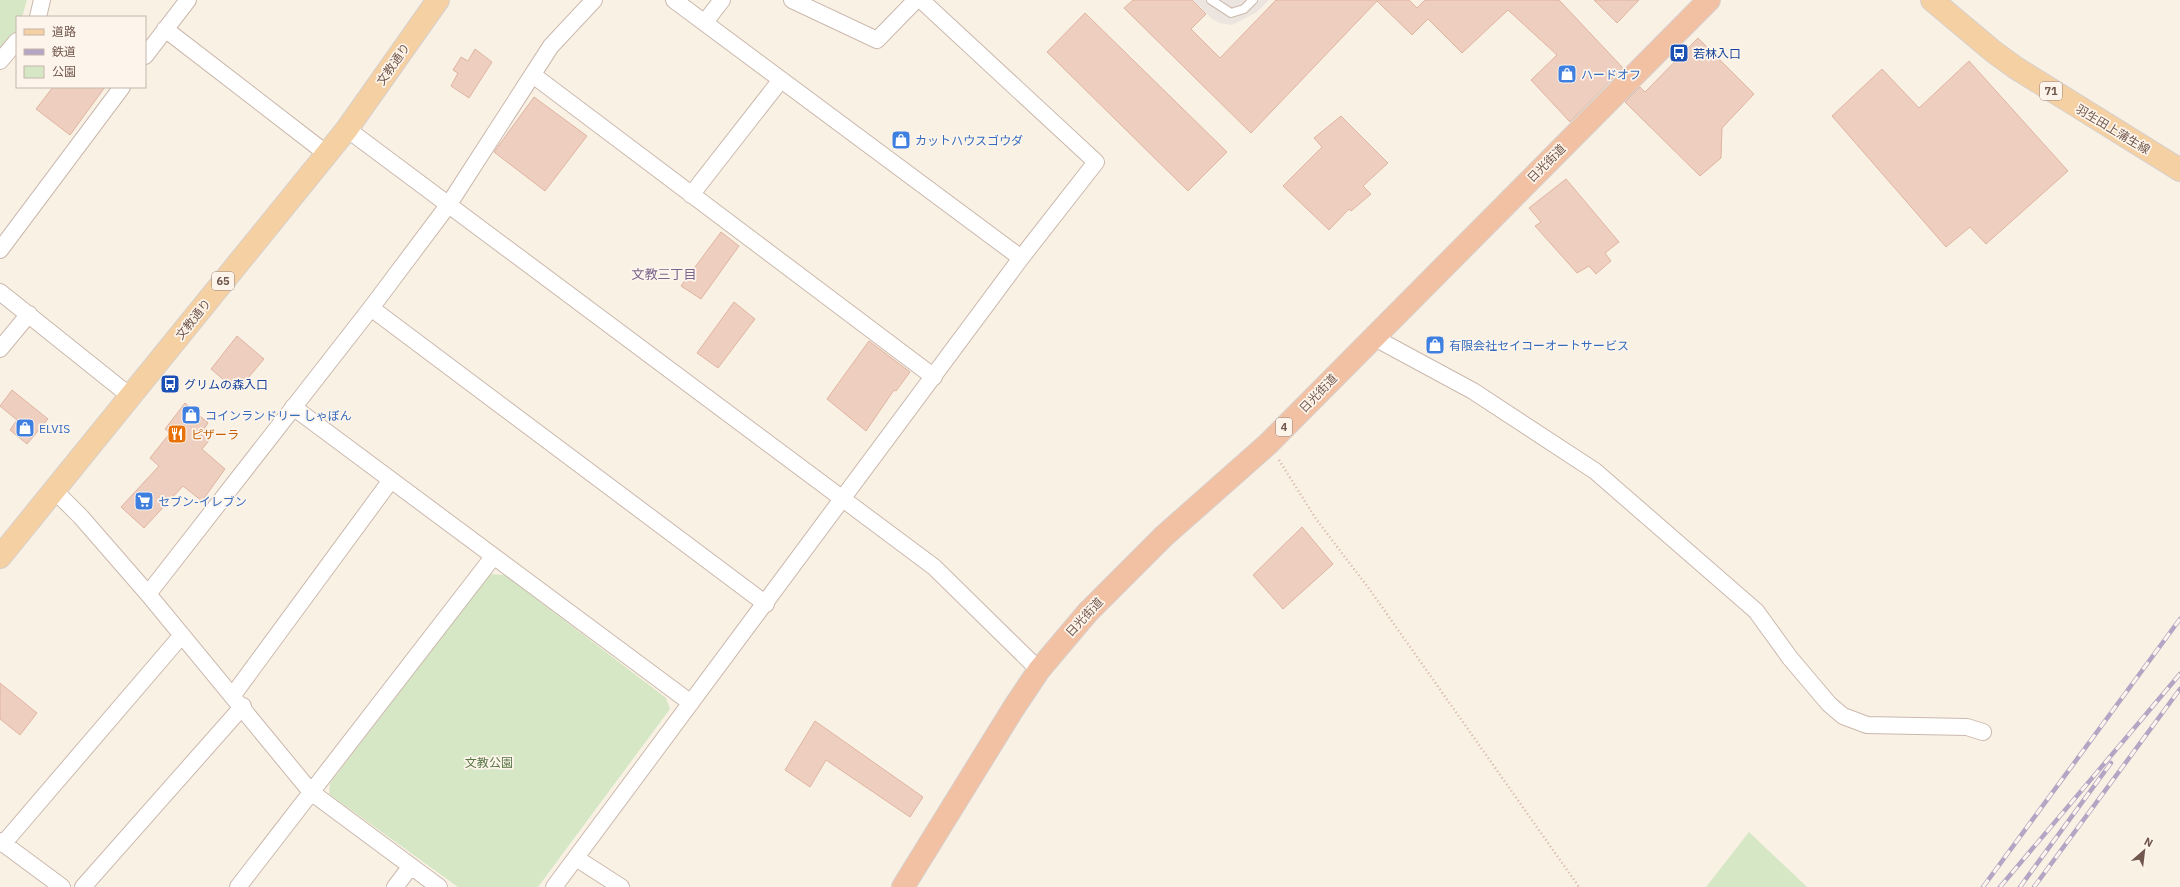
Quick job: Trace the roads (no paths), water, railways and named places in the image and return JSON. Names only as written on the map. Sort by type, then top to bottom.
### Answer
[{"type":"highway","name":"日光街道","points":[[903,887],[992,742],[1039,670],[1088,612],[1164,536],[1268,444],[1708,0]]},
{"type":"main road","name":"文教通り","points":[[0,556],[347,129],[438,0]]},
{"type":"main road","name":"羽生田上蒲生線","points":[[1932,0],[1994,52],[2016,68],[2180,170]]},
{"type":"street","points":[[38,16],[42,0]]},
{"type":"street","points":[[148,594],[371,308],[449,204],[551,46],[594,0]]},
{"type":"street","points":[[674,0],[1021,258]]},
{"type":"street","points":[[705,22],[722,0]]},
{"type":"street","points":[[792,0],[877,40],[916,0]]},
{"type":"street","points":[[554,887],[766,604],[1021,258],[1096,162],[921,0]]},
{"type":"street","points":[[146,55],[165,29],[181,2]]},
{"type":"street","points":[[165,29],[327,154]]},
{"type":"street","points":[[0,61],[16,42]]},
{"type":"street","points":[[533,75],[934,377]]},
{"type":"street","points":[[691,195],[780,80]]},
{"type":"street","points":[[0,250],[121,88]]},
{"type":"street","points":[[347,129],[844,498],[934,567],[1039,670]]},
{"type":"street","points":[[0,292],[130,396]]},
{"type":"street","points":[[371,308],[766,604]]},
{"type":"street","points":[[0,349],[29,314]]},
{"type":"street","points":[[1373,337],[1473,391],[1595,471],[1756,611],[1790,658],[1829,704],[1843,716],[1867,724],[1967,727],[1982,732]]},
{"type":"street","points":[[293,407],[691,703]]},
{"type":"street","points":[[83,887],[238,701],[391,480]]},
{"type":"street","points":[[54,490],[81,516],[148,594],[238,701],[311,792],[439,887]]},
{"type":"street","points":[[238,887],[493,557]]},
{"type":"street","points":[[62,887],[2,842],[182,635]]},
{"type":"street","points":[[576,858],[621,887]]},
{"type":"street","points":[[395,887],[411,866]]},
{"type":"lane","points":[[1211,0],[1231,14],[1244,9],[1253,0]]},
{"type":"railway","points":[[1983,887],[2180,619]]},
{"type":"railway","points":[[2000,887],[2180,674]]},
{"type":"railway","points":[[2034,887],[2180,689]]},
{"type":"railway","points":[[2020,887],[2111,763]]},
{"type":"place","name":"若林入口","points":[[1679,53]]},
{"type":"place","name":"ハードオフ","points":[[1567,74]]},
{"type":"place","name":"カットハウスゴウダ","points":[[901,140]]},
{"type":"place","name":"有限会社セイコーオートサービス","points":[[1435,345]]},
{"type":"place","name":"グリムの森入口","points":[[170,384]]},
{"type":"place","name":"コインランドリー しゃぼん","points":[[191,415]]},
{"type":"place","name":"ELVIS","points":[[25,428]]},
{"type":"place","name":"ピザーラ","points":[[177,434]]},
{"type":"place","name":"セブン-イレブン","points":[[144,501]]},
{"type":"district","name":"文教三丁目","points":[[664,274]]},
{"type":"park label","name":"文教公園","points":[[489,762]]}]
